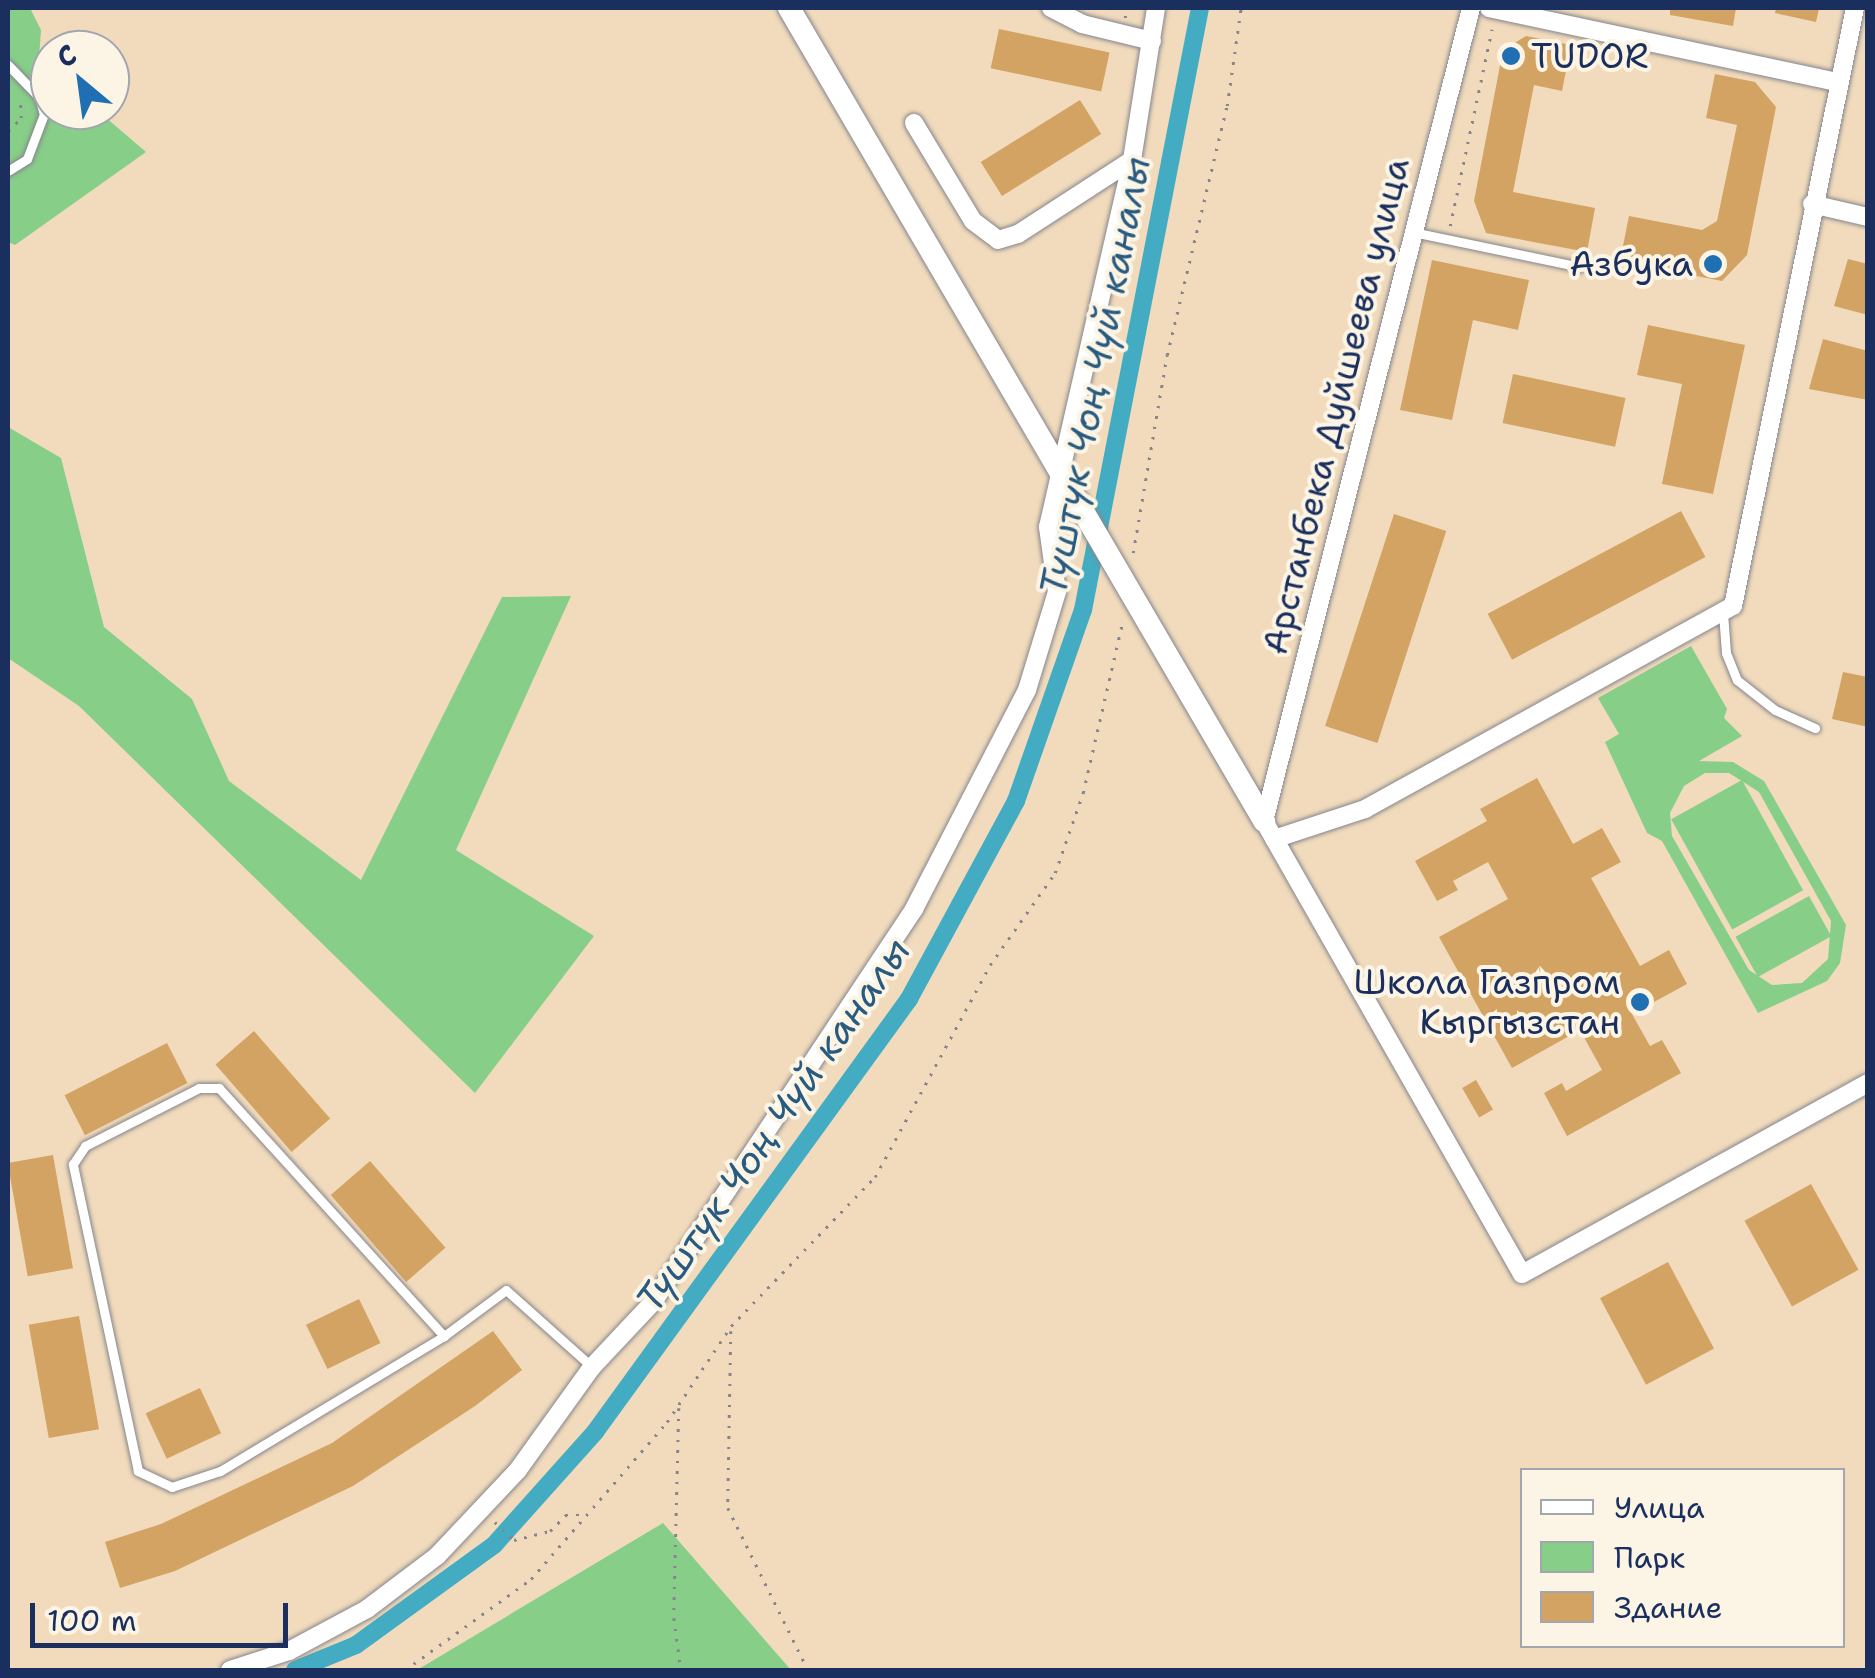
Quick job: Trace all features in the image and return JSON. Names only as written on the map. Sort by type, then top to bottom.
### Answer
[{"type":"street","points":[[789,8],[1088,514],[1522,1274],[1868,1083]]},
{"type":"street","points":[[1051,8],[1082,24],[1152,41]]},
{"type":"street","points":[[230,1670],[329,1632],[410,1579],[518,1470],[592,1367],[653,1302],[863,988],[991,764],[1032,678],[1057,592],[1048,527],[1132,160],[1156,8]]},
{"type":"street","name":"Арстанбека Дуйшеева улица","points":[[1269,830],[1470,8]]},
{"type":"street","points":[[1492,8],[1838,82]]},
{"type":"street","points":[[1269,830],[1366,809],[1733,606],[1838,82],[1859,30],[1855,8]]},
{"type":"street","points":[[914,124],[973,221],[998,240],[1018,234],[1132,160]]},
{"type":"street","points":[[1812,204],[1868,217]]},
{"type":"lane","points":[[8,65],[44,105],[36,142],[26,159],[8,171]]},
{"type":"lane","points":[[1414,232],[1580,266]]},
{"type":"lane","points":[[1723,612],[1726,653],[1737,680],[1775,710],[1816,728]]},
{"type":"lane","points":[[444,1336],[219,1088],[199,1088],[85,1146],[73,1164],[138,1472],[172,1487],[220,1471],[444,1336],[506,1290],[592,1367]]},
{"type":"path","points":[[1448,239],[1492,8]]},
{"type":"path","points":[[8,131],[22,114],[15,92]]},
{"type":"path","points":[[732,1326],[728,1508],[808,1670]]},
{"type":"path","points":[[679,1406],[674,1618],[681,1670]]},
{"type":"path","points":[[493,1520],[514,1540],[550,1531],[566,1516],[585,1515]]},
{"type":"green space","points":[[8,8],[30,8],[41,30],[30,30],[30,130],[120,130],[146,152],[15,245],[8,242]]},
{"type":"green space","points":[[8,427],[61,458],[104,627],[192,699],[229,781],[361,880],[502,597],[571,596],[456,850],[594,936],[475,1093],[79,706],[8,658]]},
{"type":"green space","points":[[1691,646],[1727,709],[1724,718],[1742,736],[1699,761],[1733,762],[1764,781],[1846,925],[1840,963],[1827,981],[1758,1013],[1662,841],[1647,833],[1605,742],[1619,734],[1598,698]],"holes":[[[1705,773],[1729,773],[1759,792],[1831,921],[1828,959],[1802,983],[1772,985],[1749,970],[1672,836],[1670,813],[1684,786]]]},
{"type":"green space","points":[[1742,780],[1803,890],[1732,929],[1671,819]]},
{"type":"green space","points":[[1809,896],[1831,936],[1758,977],[1736,937]]},
{"type":"green space","points":[[663,1523],[791,1670],[417,1670]]},
{"type":"building","points":[[1670,8],[1736,8],[1733,26],[1670,15]]},
{"type":"building","points":[[1776,8],[1819,8],[1816,22],[1775,13]]},
{"type":"building","points":[[999,29],[1110,52],[1101,92],[991,68]]},
{"type":"building","points":[[1526,36],[1571,45],[1562,91],[1534,85],[1513,192],[1595,208],[1587,252],[1486,233],[1474,201],[1503,50]]},
{"type":"building","points":[[1715,74],[1755,82],[1776,107],[1747,255],[1722,281],[1620,261],[1629,216],[1702,230],[1717,221],[1737,125],[1706,118]]},
{"type":"building","points":[[1080,100],[1101,134],[1002,196],[981,162]]},
{"type":"building","points":[[1848,259],[1868,264],[1868,315],[1834,306]]},
{"type":"building","points":[[1432,260],[1529,280],[1518,330],[1473,320],[1452,420],[1400,410]]},
{"type":"building","points":[[1648,325],[1745,345],[1713,494],[1662,484],[1682,384],[1637,375]]},
{"type":"building","points":[[1823,339],[1868,351],[1868,400],[1809,389]]},
{"type":"building","points":[[1513,374],[1625,398],[1615,447],[1503,423]]},
{"type":"building","points":[[1681,511],[1705,557],[1512,660],[1488,614]]},
{"type":"building","points":[[1394,514],[1446,531],[1377,743],[1325,726]]},
{"type":"building","points":[[1843,672],[1868,677],[1868,727],[1832,719]]},
{"type":"building","points":[[1537,778],[1573,844],[1602,828],[1621,862],[1591,878],[1640,966],[1669,950],[1687,984],[1632,1014],[1650,1046],[1662,1040],[1681,1073],[1567,1136],[1544,1093],[1562,1083],[1566,1091],[1602,1070],[1580,1030],[1512,1068],[1439,937],[1508,899],[1488,862],[1453,881],[1458,890],[1437,901],[1415,861],[1487,821],[1480,809]]},
{"type":"building","points":[[254,1031],[330,1119],[292,1152],[216,1064]]},
{"type":"building","points":[[167,1043],[187,1083],[85,1135],[65,1095]]},
{"type":"building","points":[[1476,1080],[1493,1109],[1479,1117],[1462,1088]]},
{"type":"building","points":[[53,1155],[73,1268],[28,1276],[8,1163]]},
{"type":"building","points":[[370,1161],[445,1248],[406,1282],[331,1195]]},
{"type":"building","points":[[1811,1184],[1859,1270],[1792,1307],[1745,1221]]},
{"type":"building","points":[[1668,1262],[1714,1349],[1646,1385],[1600,1298]]},
{"type":"building","points":[[359,1299],[380,1343],[327,1369],[306,1325]]},
{"type":"building","points":[[79,1316],[99,1429],[49,1438],[29,1325]]},
{"type":"building","points":[[493,1331],[522,1370],[475,1406],[353,1486],[175,1571],[120,1588],[105,1542],[161,1524],[332,1443]]},
{"type":"building","points":[[200,1388],[221,1433],[167,1459],[146,1413]]},
{"type":"waterway","name":"Түштүк Чоң Чүй каналы","points":[[295,1670],[356,1645],[494,1545],[595,1432],[909,999],[1016,801],[1083,610],[1200,8]]},
{"type":"place","name":"TUDOR","points":[[1511,56]]},
{"type":"place","name":"Азбука","points":[[1713,264]]},
{"type":"place","name":"Школа Газпром Кыргызстан","points":[[1640,1002]]}]
